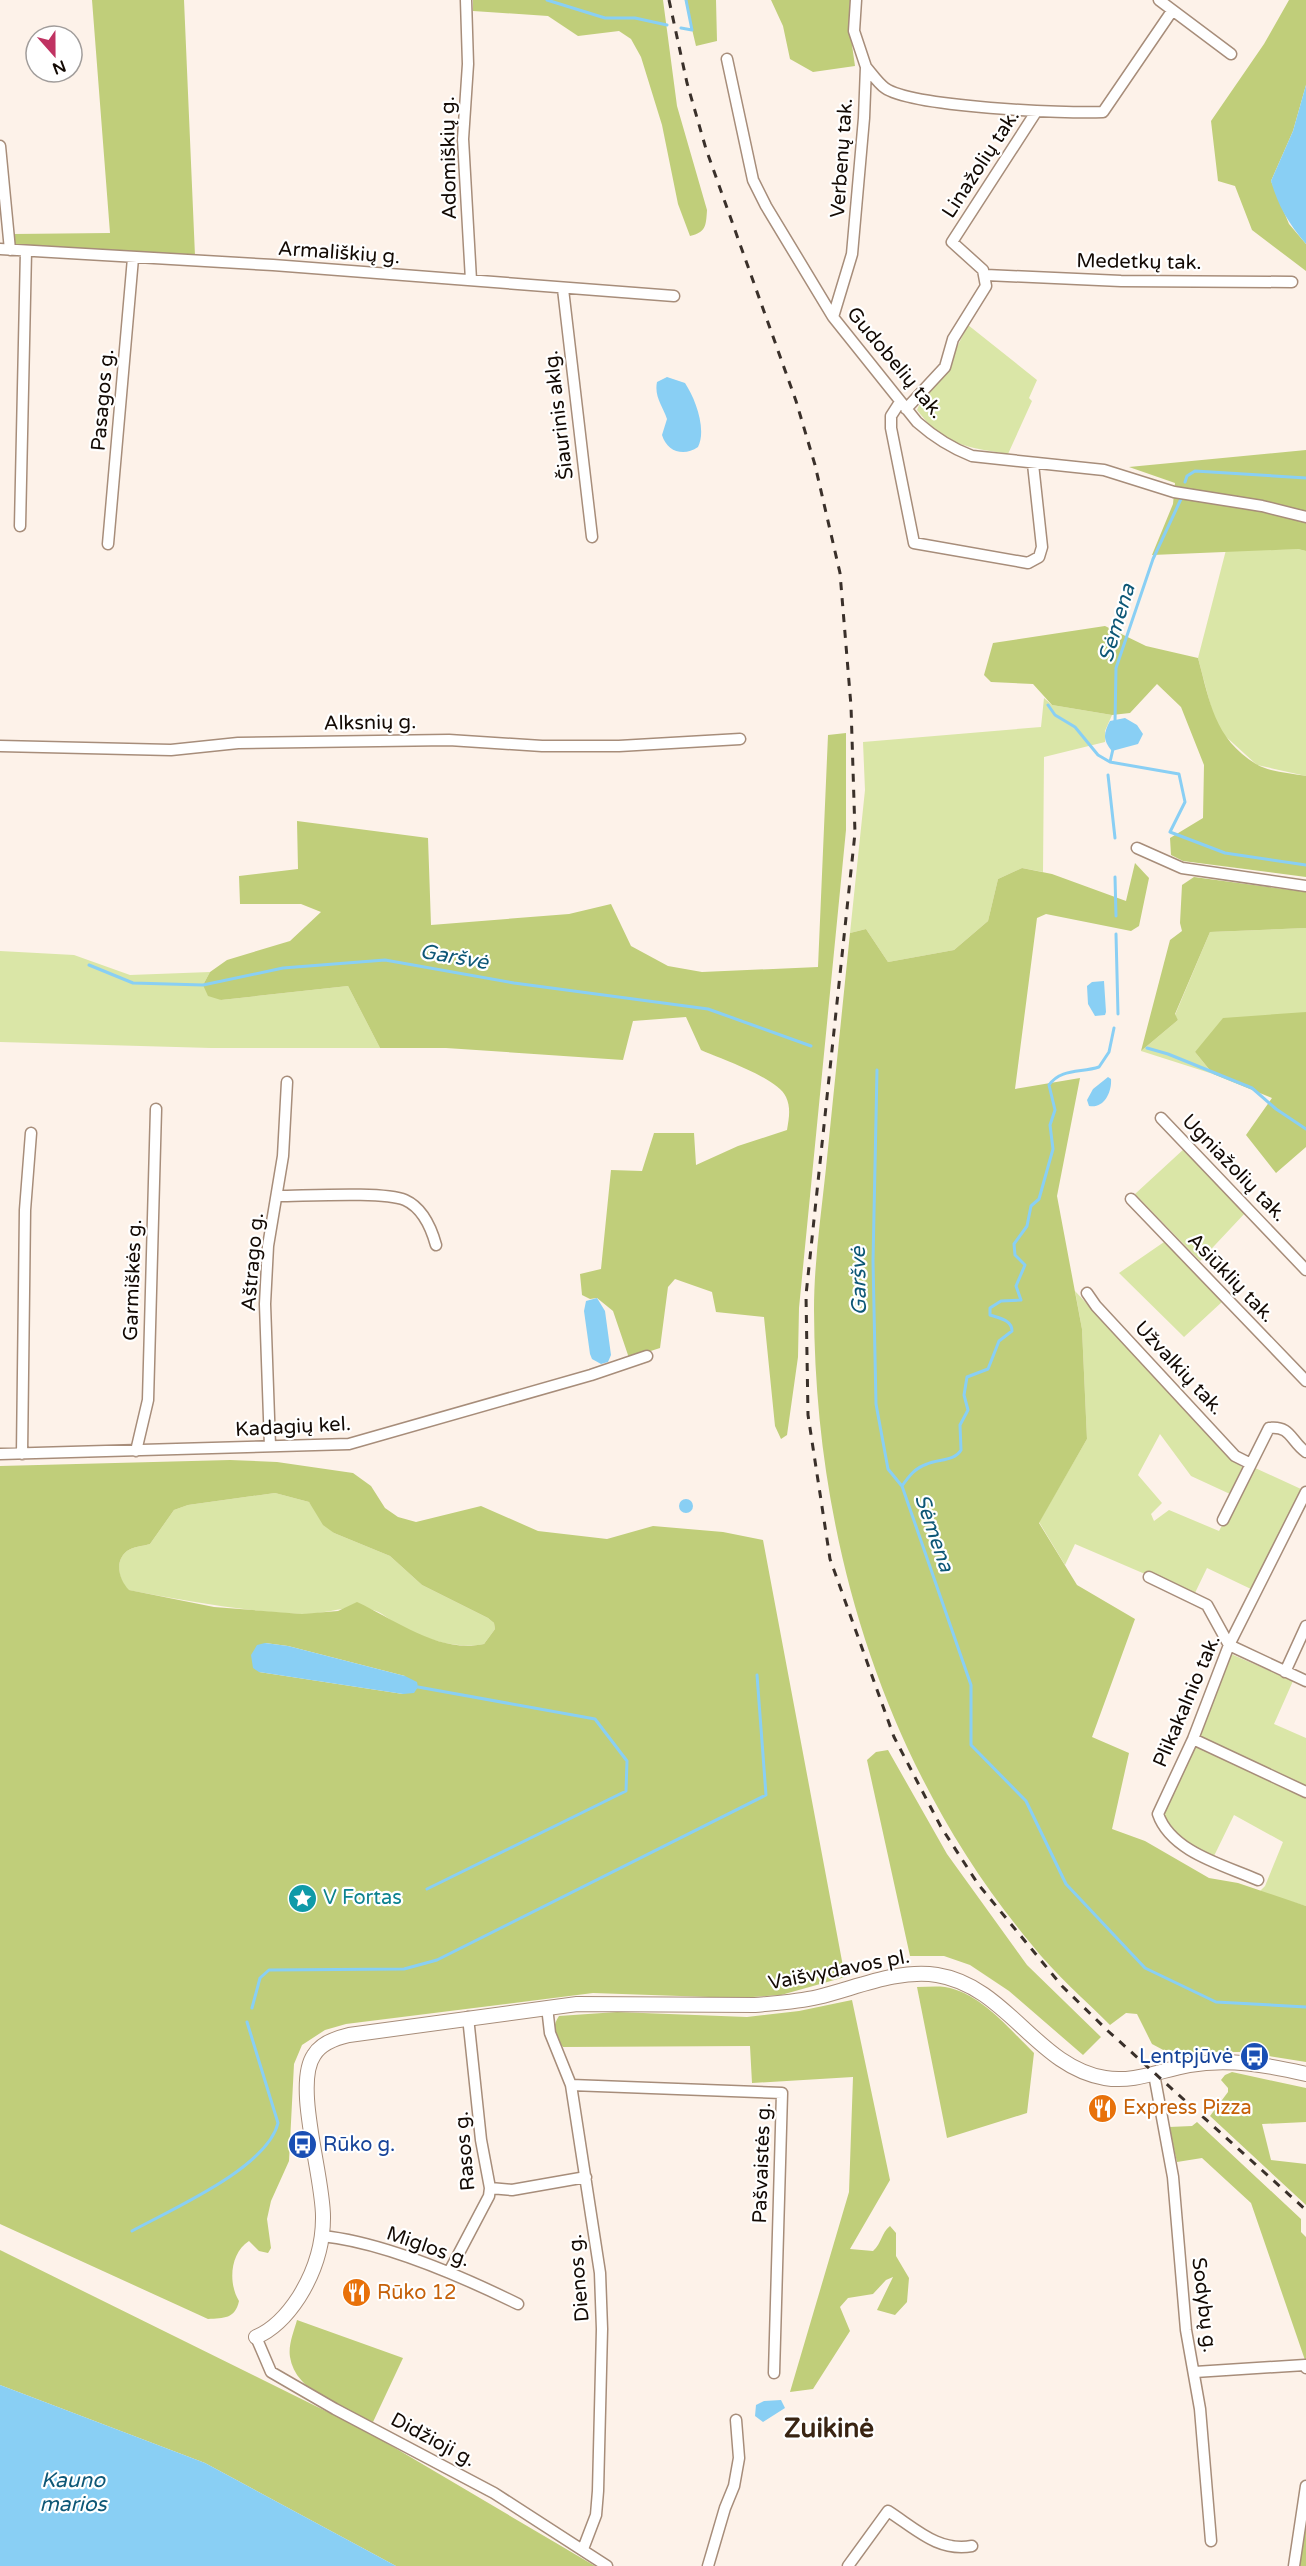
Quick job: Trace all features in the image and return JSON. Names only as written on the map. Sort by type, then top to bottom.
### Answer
[{"type":"main road","name":"Vaišvydavos pl.","points":[[322,2236],[322,2202],[307,2090],[307,2070],[315,2053],[335,2038],[349,2035],[547,2007],[617,2003],[755,2005],[815,1997],[905,1975],[938,1976],[957,1980],[985,1994],[1058,2056],[1084,2073],[1121,2079],[1190,2065],[1236,2062],[1306,2074]]},
{"type":"main road","points":[[256,2337],[274,2326],[294,2304],[313,2270],[322,2236]]},
{"type":"street","name":"Adomiškių g.","points":[[466,0],[468,64],[463,139],[471,280]]},
{"type":"street","name":"Verbenų tak.","points":[[833,317],[855,234],[866,68],[854,31],[856,0]]},
{"type":"street","points":[[1159,0],[1231,54]]},
{"type":"street","points":[[866,68],[886,89],[921,98],[1036,112],[1103,112],[1172,11]]},
{"type":"street","name":"Gudobelių tak.","points":[[727,59],[753,180],[802,270],[833,317],[924,429],[953,449],[990,460],[1104,470],[1174,492],[1262,506],[1306,517]]},
{"type":"street","name":"Linažolių tak.","points":[[986,275],[951,242],[1036,112]]},
{"type":"street","points":[[0,147],[5,249]]},
{"type":"street","name":"Armališkių g.","points":[[5,249],[674,296]]},
{"type":"street","points":[[20,526],[26,251]]},
{"type":"street","name":"Pasagos g.","points":[[108,544],[134,258]]},
{"type":"street","points":[[986,275],[987,286],[953,339],[945,367],[891,416],[891,428],[914,543],[1028,563],[1039,557],[1042,547],[1033,464]]},
{"type":"street","name":"Medetkų tak.","points":[[986,275],[1121,281],[1292,282]]},
{"type":"street","name":"Šiaurinis aklg.","points":[[563,289],[592,537]]},
{"type":"street","name":"Alksnių g.","points":[[0,746],[171,750],[238,743],[449,740],[542,746],[619,746],[740,739]]},
{"type":"street","points":[[1137,848],[1182,868],[1306,886]]},
{"type":"street","name":"Aštrago g.","points":[[270,1446],[265,1304],[268,1246],[278,1196],[286,1082]]},
{"type":"street","name":"Garmiškės g.","points":[[136,1451],[148,1401],[156,1108]]},
{"type":"street","name":"Ugniažolių tak.","points":[[1161,1118],[1306,1270]]},
{"type":"street","points":[[22,1454],[25,1210],[31,1133]]},
{"type":"street","points":[[278,1196],[380,1197],[405,1200],[430,1225],[436,1245]]},
{"type":"street","name":"Asiūklių tak.","points":[[1131,1199],[1306,1381]]},
{"type":"street","name":"Užvalkių tak.","points":[[1087,1293],[1096,1306],[1235,1456],[1250,1462]]},
{"type":"street","name":"Kadagių kel.","points":[[0,1454],[329,1446],[362,1442],[591,1375],[647,1356]]},
{"type":"street","points":[[1223,1520],[1269,1428],[1279,1426],[1289,1431],[1300,1448],[1306,1452]]},
{"type":"street","name":"Plikakalnio tak.","points":[[1258,1880],[1182,1846],[1162,1827],[1158,1814],[1193,1739],[1229,1645],[1306,1492]]},
{"type":"street","points":[[1149,1577],[1207,1605],[1229,1645],[1306,1681]]},
{"type":"street","points":[[1285,1672],[1306,1626]]},
{"type":"street","points":[[1193,1739],[1306,1792]]},
{"type":"street","name":"Dienos g.","points":[[547,2007],[550,2033],[571,2085],[600,2273],[602,2329],[598,2492],[596,2515],[583,2549]]},
{"type":"street","name":"Rasos g.","points":[[449,2272],[489,2196],[490,2188],[481,2140],[468,2017]]},
{"type":"street","name":"Sodybų g.","points":[[1154,2074],[1173,2176],[1186,2330],[1195,2372],[1211,2541]]},
{"type":"street","name":"Pašvaistės g.","points":[[571,2085],[782,2093],[774,2373]]},
{"type":"street","points":[[490,2188],[512,2190],[586,2177]]},
{"type":"street","name":"Miglos g.","points":[[322,2236],[357,2242],[449,2272],[518,2304]]},
{"type":"street","name":"Didžioji g.","points":[[256,2337],[271,2372],[494,2493],[607,2566]]},
{"type":"street","points":[[1195,2372],[1305,2365],[1306,2368]]},
{"type":"street","points":[[708,2566],[724,2508],[734,2486],[739,2458],[736,2420]]},
{"type":"street","points":[[1294,2566],[1306,2486]]},
{"type":"street","points":[[848,2566],[888,2511],[942,2546],[957,2549],[972,2546]]},
{"type":"green space","points":[[92,0],[184,0],[195,256],[13,246],[13,234],[110,233]]},
{"type":"green space","points":[[473,0],[663,0],[677,106],[707,210],[702,230],[690,236],[678,204],[662,125],[641,57],[631,39],[619,31],[578,36],[548,16],[473,11]]},
{"type":"green space","points":[[685,0],[716,0],[717,41],[696,46]]},
{"type":"green space","points":[[771,0],[850,0],[849,24],[855,66],[813,72],[790,59],[783,26]]},
{"type":"green space","points":[[1289,0],[1306,0],[1306,85],[1293,131],[1271,181],[1289,224],[1306,244],[1306,271],[1252,230],[1235,186],[1218,181],[1211,121],[1264,44]]},
{"type":"green space","points":[[968,325],[1037,380],[1029,398],[1032,401],[1008,454],[957,443],[937,431],[917,410],[922,399],[942,377]]},
{"type":"green space","points":[[1306,450],[1306,551],[1298,549],[1152,555],[1173,504],[1175,483],[1129,467]]},
{"type":"green space","points":[[1298,549],[1306,551],[1306,776],[1257,765],[1223,734],[1215,722],[1198,658],[1226,550]]},
{"type":"green space","points":[[1105,626],[1146,646],[1198,658],[1216,718],[1231,743],[1261,767],[1306,776],[1306,877],[1183,861],[1171,855],[1170,838],[1203,818],[1204,765],[1181,707],[1157,684],[1130,713],[1112,715],[1052,705],[1033,684],[991,682],[984,675],[993,643]]},
{"type":"green space","points":[[1044,698],[1052,705],[1112,715],[1105,731],[1105,742],[1044,757],[1043,872],[1022,868],[998,879],[988,921],[954,950],[888,962],[866,929],[850,933],[865,790],[863,742],[1041,727]]},
{"type":"green space","points":[[846,733],[846,830],[799,1308],[798,1357],[787,1435],[781,1439],[775,1426],[764,1317],[716,1312],[712,1292],[675,1279],[668,1287],[660,1348],[629,1358],[613,1311],[597,1298],[590,1299],[582,1295],[580,1274],[601,1269],[611,1170],[642,1171],[654,1133],[694,1133],[696,1165],[738,1146],[787,1130],[789,1105],[781,1090],[761,1076],[701,1050],[686,1017],[633,1021],[623,1060],[446,1048],[380,1048],[348,986],[221,1000],[208,996],[203,985],[210,972],[227,960],[290,941],[321,912],[301,904],[240,904],[239,876],[298,869],[297,821],[428,838],[431,925],[569,914],[611,904],[631,946],[668,966],[702,972],[818,967],[828,735]]},
{"type":"green space","points":[[1135,863],[1149,878],[1139,926],[1131,931],[1046,914],[1037,918],[1015,1089],[1080,1078],[1057,1196],[1082,1329],[1087,1439],[1039,1523],[1077,1585],[1135,1619],[1092,1737],[1129,1753],[1112,1829],[1145,1841],[1209,1878],[1238,1883],[1306,1906],[1306,2062],[1244,2052],[1167,2052],[1152,2044],[1137,2014],[1126,2013],[1110,2025],[1041,1956],[980,1876],[935,1803],[898,1726],[868,1647],[844,1565],[828,1481],[818,1396],[814,1292],[850,933],[866,929],[888,962],[954,950],[988,921],[998,879],[1022,868],[1052,874],[1126,901]]},
{"type":"green space","points":[[1194,877],[1306,892],[1306,928],[1210,932],[1175,1014],[1178,1020],[1141,1051],[1170,940],[1182,931],[1180,923],[1182,885]]},
{"type":"green space","points":[[1306,928],[1306,1012],[1195,1052],[1213,1074],[1141,1051],[1178,1020],[1175,1015],[1210,932]]},
{"type":"green space","points":[[0,951],[74,955],[130,975],[210,972],[203,985],[221,1000],[348,986],[380,1048],[211,1048],[0,1042]]},
{"type":"green space","points":[[1306,1012],[1306,1147],[1276,1173],[1246,1135],[1272,1098],[1213,1074],[1195,1052],[1223,1018]]},
{"type":"green space","points":[[1185,1148],[1246,1212],[1200,1261],[1135,1194]]},
{"type":"green space","points":[[1167,1240],[1223,1301],[1184,1337],[1119,1273]]},
{"type":"green space","points":[[1075,1291],[1229,1456],[1243,1468],[1230,1494],[1191,1476],[1160,1434],[1138,1475],[1162,1503],[1151,1514],[1154,1521],[1169,1510],[1219,1531],[1253,1467],[1301,1489],[1253,1590],[1207,1568],[1194,1595],[1075,1544],[1065,1565],[1039,1522],[1087,1439],[1082,1329]]},
{"type":"green space","name":"V Fortas","points":[[230,1460],[277,1462],[353,1473],[371,1486],[385,1508],[398,1517],[416,1522],[481,1506],[538,1531],[607,1539],[653,1526],[723,1532],[763,1540],[845,1977],[781,1995],[738,1998],[593,1993],[346,2024],[325,2030],[302,2045],[294,2064],[289,2161],[271,2201],[267,2219],[271,2248],[268,2253],[259,2251],[249,2241],[238,2253],[232,2277],[235,2294],[239,2301],[235,2311],[224,2318],[208,2319],[0,2224],[0,1466]],"holes":[[[275,1493],[309,1502],[323,1525],[334,1533],[390,1556],[422,1585],[488,1618],[494,1623],[495,1629],[484,1644],[467,1646],[451,1644],[418,1634],[357,1602],[338,1611],[302,1614],[214,1607],[129,1590],[123,1581],[119,1570],[123,1555],[132,1548],[150,1544],[174,1510],[188,1505]],[[265,1643],[288,1646],[405,1676],[403,1694],[259,1672]]]},
{"type":"green space","points":[[275,1493],[309,1502],[334,1533],[390,1556],[422,1585],[488,1618],[494,1623],[495,1629],[484,1644],[450,1644],[416,1634],[379,1612],[364,1608],[346,1608],[311,1614],[257,1611],[128,1590],[125,1586],[119,1570],[123,1555],[132,1548],[150,1544],[174,1510],[188,1505]]},
{"type":"green space","points":[[1231,1654],[1293,1681],[1274,1724],[1306,1738],[1306,1906],[1259,1892],[1265,1886],[1283,1842],[1234,1815],[1214,1856],[1184,1843],[1161,1815]]},
{"type":"green space","points":[[888,1750],[947,1854],[1027,1965],[1101,2037],[1083,2055],[1009,1991],[970,1965],[944,1956],[910,1956],[867,1760],[876,1752]]},
{"type":"green space","points":[[917,1987],[945,1987],[971,1996],[994,2013],[1034,2053],[1027,2113],[947,2138]]},
{"type":"green space","points":[[852,2000],[890,2180],[850,2249],[873,2251],[890,2226],[896,2233],[896,2256],[909,2278],[907,2302],[895,2315],[877,2310],[893,2277],[886,2280],[873,2294],[848,2298],[840,2307],[850,2331],[813,2389],[790,2392],[849,2192],[853,2077],[752,2083],[750,2046],[563,2047],[556,2036],[555,2024],[559,2016],[617,2012],[747,2017],[799,2011]]},
{"type":"green space","points":[[1232,2072],[1306,2088],[1306,2122],[1262,2124],[1271,2160],[1306,2164],[1306,2205],[1210,2116],[1228,2092],[1228,2088],[1221,2080]]},
{"type":"green space","points":[[1197,2122],[1301,2219],[1301,2232],[1306,2237],[1306,2363],[1251,2203],[1202,2158],[1177,2162],[1169,2127],[1192,2126]]},
{"type":"green space","points":[[0,2250],[368,2432],[595,2566],[396,2566],[205,2463],[0,2385]]},
{"type":"green space","points":[[297,2320],[403,2358],[373,2422],[323,2398],[301,2380],[290,2357]]},
{"type":"green space","points":[[1306,2519],[1306,2566],[1299,2566]]},
{"type":"water","points":[[1306,85],[1306,244],[1285,214],[1271,181],[1293,131]]},
{"type":"water","points":[[667,377],[685,383],[696,405],[700,423],[700,440],[698,447],[687,452],[672,449],[664,441],[662,435],[667,419],[656,387],[657,382]]},
{"type":"water","points":[[1125,718],[1137,725],[1143,734],[1138,744],[1112,751],[1105,737],[1106,730],[1110,721]]},
{"type":"water","points":[[1104,981],[1106,1012],[1105,1015],[1095,1016],[1088,1004],[1087,986],[1092,982]]},
{"type":"water","points":[[1108,1077],[1111,1079],[1111,1084],[1106,1098],[1099,1105],[1089,1106],[1087,1100],[1093,1089]]},
{"type":"water","points":[[597,1298],[605,1311],[611,1355],[608,1362],[601,1364],[592,1359],[590,1354],[584,1311],[586,1301]]},
{"type":"water","points":[[683,1499],[689,1499],[693,1506],[689,1513],[683,1513],[679,1509],[679,1503]]},
{"type":"water","points":[[265,1643],[288,1646],[405,1676],[417,1682],[418,1687],[414,1693],[403,1694],[259,1672],[253,1668],[251,1655],[257,1645]]},
{"type":"water","name":"Kauno marios","points":[[0,2385],[205,2463],[396,2566],[0,2566]]},
{"type":"water","points":[[781,2400],[785,2408],[763,2422],[755,2416],[756,2405],[764,2401]]},
{"type":"waterway","points":[[547,0],[605,18],[635,18],[667,25]]},
{"type":"waterway","points":[[681,28],[692,30],[686,0]]},
{"type":"waterway","name":"Sėmena","points":[[1185,482],[1187,476],[1195,471],[1306,478]]},
{"type":"waterway","name":"Sėmena","points":[[1115,722],[1116,668],[1153,559],[1181,499]]},
{"type":"waterway","points":[[1048,705],[1055,715],[1075,727],[1098,755],[1110,762],[1179,774],[1185,802],[1170,832],[1225,853],[1306,865]]},
{"type":"waterway","name":"Sėmena","points":[[1110,762],[1113,749]]},
{"type":"waterway","name":"Sėmena","points":[[1108,775],[1115,838]]},
{"type":"waterway","name":"Sėmena","points":[[1115,877],[1116,916]]},
{"type":"waterway","name":"Sėmena","points":[[1116,934],[1118,1014]]},
{"type":"waterway","name":"Garšvė","points":[[89,965],[133,983],[203,985],[283,968],[385,960],[514,983],[708,1009],[811,1046]]},
{"type":"waterway","name":"Sėmena","points":[[1114,1028],[1109,1052],[1099,1067],[1065,1073],[1049,1085],[1055,1110],[1050,1125],[1053,1149],[1039,1199],[1031,1206],[1027,1226],[1014,1244],[1015,1255],[1025,1265],[1016,1286],[1021,1300],[1001,1301],[990,1308],[990,1315],[1010,1324],[1012,1331],[999,1341],[988,1369],[967,1377],[964,1395],[968,1410],[960,1425],[961,1450],[951,1458],[931,1462],[919,1468],[902,1486],[971,1685],[971,1745],[1026,1801],[1066,1884],[1145,1968],[1216,2002],[1306,2007]]},
{"type":"waterway","points":[[1147,1048],[1168,1054],[1252,1088],[1276,1109],[1306,1129]]},
{"type":"waterway","name":"Garšvė","points":[[877,1070],[873,1261],[876,1404],[888,1469],[901,1485]]},
{"type":"waterway","points":[[252,2008],[260,1978],[269,1970],[404,1969],[437,1960],[766,1795],[757,1675]]},
{"type":"waterway","points":[[418,1687],[595,1719],[627,1761],[626,1791],[427,1889]]},
{"type":"waterway","points":[[132,2231],[216,2186],[256,2156],[270,2140],[278,2123],[247,2022]]},
{"type":"railway","points":[[669,0],[687,83],[706,149],[796,401],[815,465],[840,573],[851,706],[855,833],[806,1295],[808,1415],[830,1559],[894,1737],[941,1827],[978,1884],[1062,1986],[1108,2031],[1306,2210]]},
{"type":"place","name":"V Fortas","points":[[302,1898]]},
{"type":"place","name":"Lentpjūvė","points":[[1254,2057]]},
{"type":"place","name":"Express Pizza","points":[[1102,2108]]},
{"type":"place","name":"Rūko g.","points":[[302,2145]]},
{"type":"place","name":"Rūko 12","points":[[356,2293]]},
{"type":"district","name":"Zuikinė","points":[[829,2428]]}]
